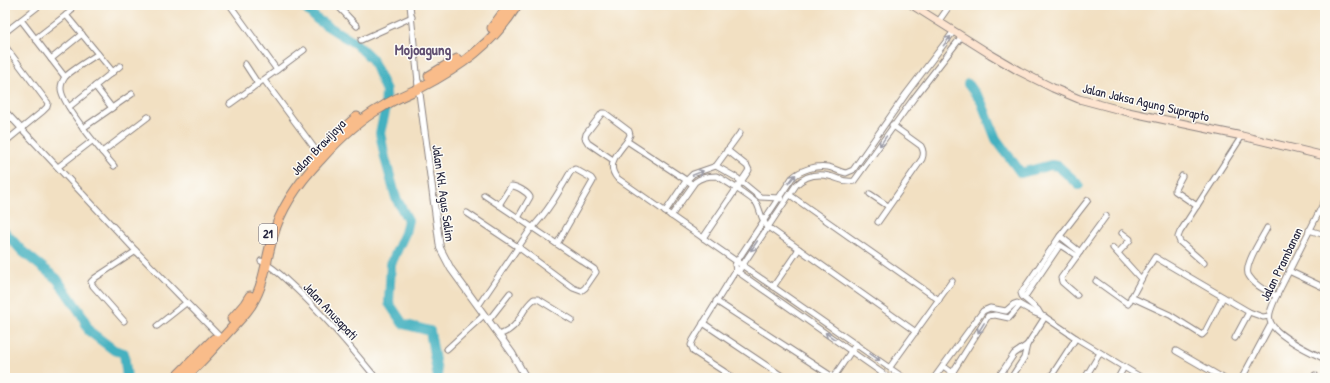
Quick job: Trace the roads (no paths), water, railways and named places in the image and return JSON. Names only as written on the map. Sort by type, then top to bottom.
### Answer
[{"type":"highway","name":"Jalan Brawijaya","points":[[418,85],[466,53],[496,24],[509,5]]},
{"type":"highway","name":"Jalan Brawijaya","points":[[264,262],[266,240],[275,216],[299,176],[318,153],[350,123],[396,96],[449,72],[479,50],[500,28],[517,5]]},
{"type":"highway","name":"Jalan Brawijaya","points":[[189,377],[249,298],[264,262],[276,225],[292,194],[307,174],[345,136],[380,105]]},
{"type":"highway","name":"Jalan Brawijaya","points":[[175,378],[220,337]]},
{"type":"main road","name":"Jalan Jaksa Agung Suprapto","points":[[912,5],[1019,71],[1079,99],[1128,112],[1242,136],[1325,156]]},
{"type":"street","points":[[8,30],[40,5]]},
{"type":"street","points":[[35,40],[71,10],[69,5]]},
{"type":"street","points":[[230,5],[277,70]]},
{"type":"street","points":[[337,5],[358,26]]},
{"type":"street","points":[[410,5],[418,85]]},
{"type":"street","points":[[938,22],[950,5]]},
{"type":"street","points":[[66,15],[113,72]]},
{"type":"street","points":[[361,40],[412,17]]},
{"type":"street","points":[[20,20],[65,77]]},
{"type":"street","points":[[887,378],[851,350],[737,271],[735,265],[796,174],[805,170],[821,167],[828,167],[846,173],[853,170],[906,94],[954,32]]},
{"type":"street","points":[[51,59],[82,34]]},
{"type":"street","points":[[734,378],[694,352],[691,345],[716,301],[796,185],[801,180],[818,174],[830,176],[845,182],[854,181],[893,126],[962,36]]},
{"type":"street","points":[[5,46],[48,103],[45,109],[5,142]]},
{"type":"street","points":[[230,104],[304,50]]},
{"type":"street","points":[[98,54],[65,77],[61,89],[62,96],[83,128],[92,141],[114,166]]},
{"type":"street","points":[[931,62],[937,68]]},
{"type":"street","points":[[245,64],[258,84]]},
{"type":"street","points":[[69,107],[120,66]]},
{"type":"street","points":[[264,80],[318,153]]},
{"type":"street","name":"Jalan KH. Agus Salim","points":[[418,85],[440,248],[451,270],[512,353],[526,378]]},
{"type":"street","points":[[95,86],[112,108]]},
{"type":"street","points":[[83,128],[132,94]]},
{"type":"street","points":[[5,111],[136,251],[220,337]]},
{"type":"street","points":[[613,160],[588,143],[586,138],[586,134],[599,115],[604,113],[629,131],[630,135],[628,141],[613,160],[612,171],[617,178],[904,378]]},
{"type":"street","points":[[102,152],[148,117]]},
{"type":"street","points":[[878,222],[922,159],[924,150],[921,146],[887,121]]},
{"type":"street","points":[[665,212],[686,181],[693,174],[716,166],[740,133]]},
{"type":"street","points":[[1204,263],[1180,242],[1178,237],[1242,136]]},
{"type":"street","points":[[58,167],[92,141]]},
{"type":"street","points":[[628,141],[692,184]]},
{"type":"street","points":[[703,238],[749,168],[727,150]]},
{"type":"street","points":[[716,166],[741,182],[760,197],[779,198],[784,202]]},
{"type":"street","points":[[478,306],[518,247],[549,208],[575,169],[593,180],[557,244]]},
{"type":"street","points":[[671,216],[692,184],[699,179],[717,176],[757,203],[763,222],[768,227],[916,332]]},
{"type":"street","points":[[1182,176],[1175,191],[1197,206]]},
{"type":"street","points":[[499,205],[511,186],[515,186],[524,192],[530,197],[518,218]]},
{"type":"street","points":[[870,194],[888,206]]},
{"type":"street","points":[[467,213],[518,247],[574,288],[583,290],[596,272],[595,271],[533,227],[484,195]]},
{"type":"street","points":[[790,195],[939,300]]},
{"type":"street","points":[[757,203],[760,197]]},
{"type":"street","points":[[1043,316],[1024,298],[1021,293],[1088,200]]},
{"type":"street","name":"Jalan Prambanan","points":[[1271,324],[1269,316],[1276,296],[1325,200]]},
{"type":"street","points":[[1077,295],[1062,282],[1061,278],[1106,216]]},
{"type":"street","points":[[1267,228],[1250,259],[1247,275],[1253,281],[1276,296]]},
{"type":"street","points":[[1309,230],[1325,235]]},
{"type":"street","points":[[1118,253],[1130,240],[1122,233]]},
{"type":"street","points":[[1024,298],[1061,245],[1062,238]]},
{"type":"street","points":[[1062,238],[1078,254]]},
{"type":"street","points":[[1061,245],[1078,254]]},
{"type":"street","points":[[1113,248],[1142,279]]},
{"type":"street","points":[[773,287],[799,249]]},
{"type":"street","points":[[124,322],[93,286],[92,282],[95,278],[136,251]]},
{"type":"street","points":[[1096,281],[1127,304],[1155,257],[1249,312],[1263,317],[1269,316]]},
{"type":"street","name":"Jalan Anusapati","points":[[264,262],[277,271],[312,304],[357,354],[376,378]]},
{"type":"street","points":[[1289,271],[1325,288]]},
{"type":"street","points":[[890,367],[952,281]]},
{"type":"street","points":[[447,349],[486,318],[510,292]]},
{"type":"street","points":[[1132,297],[1170,315],[1202,335],[1223,297]]},
{"type":"street","points":[[499,335],[514,327],[530,302],[534,299],[538,299],[572,320]]},
{"type":"street","points":[[716,301],[833,378],[856,344]]},
{"type":"street","points":[[157,326],[186,303]]},
{"type":"street","points":[[934,378],[983,310],[990,308],[1006,312],[1015,303],[1043,316],[1142,378]]},
{"type":"street","points":[[950,378],[988,316],[995,315],[1009,318],[1020,305]]},
{"type":"street","points":[[1235,338],[1249,312]]},
{"type":"street","points":[[1011,378],[1024,358],[1027,345],[1043,316]]},
{"type":"street","points":[[703,324],[785,378]]},
{"type":"street","points":[[1243,378],[1271,324],[1282,334],[1305,350],[1325,359]]},
{"type":"street","points":[[1052,378],[1052,375],[1076,338]]},
{"type":"street","points":[[998,378],[1014,354],[1027,345]]},
{"type":"street","points":[[1176,351],[1223,378]]},
{"type":"street","points":[[1085,378],[1100,353]]},
{"type":"street","points":[[943,366],[952,373]]},
{"type":"street","points":[[1118,378],[1124,367]]},
{"type":"waterway","points":[[302,5],[318,20],[356,44],[372,59],[386,91],[385,112],[380,133],[396,198],[408,220],[405,233],[391,264],[389,303],[403,324],[430,331],[438,378]]},
{"type":"waterway","points":[[968,84],[981,101],[996,139],[1021,173],[1051,165],[1058,166],[1079,185]]},
{"type":"waterway","points":[[5,232],[22,251],[57,279],[82,315],[89,331],[114,350],[124,353],[127,378]]},
{"type":"district","name":"Mojoagung","points":[[423,50]]}]
